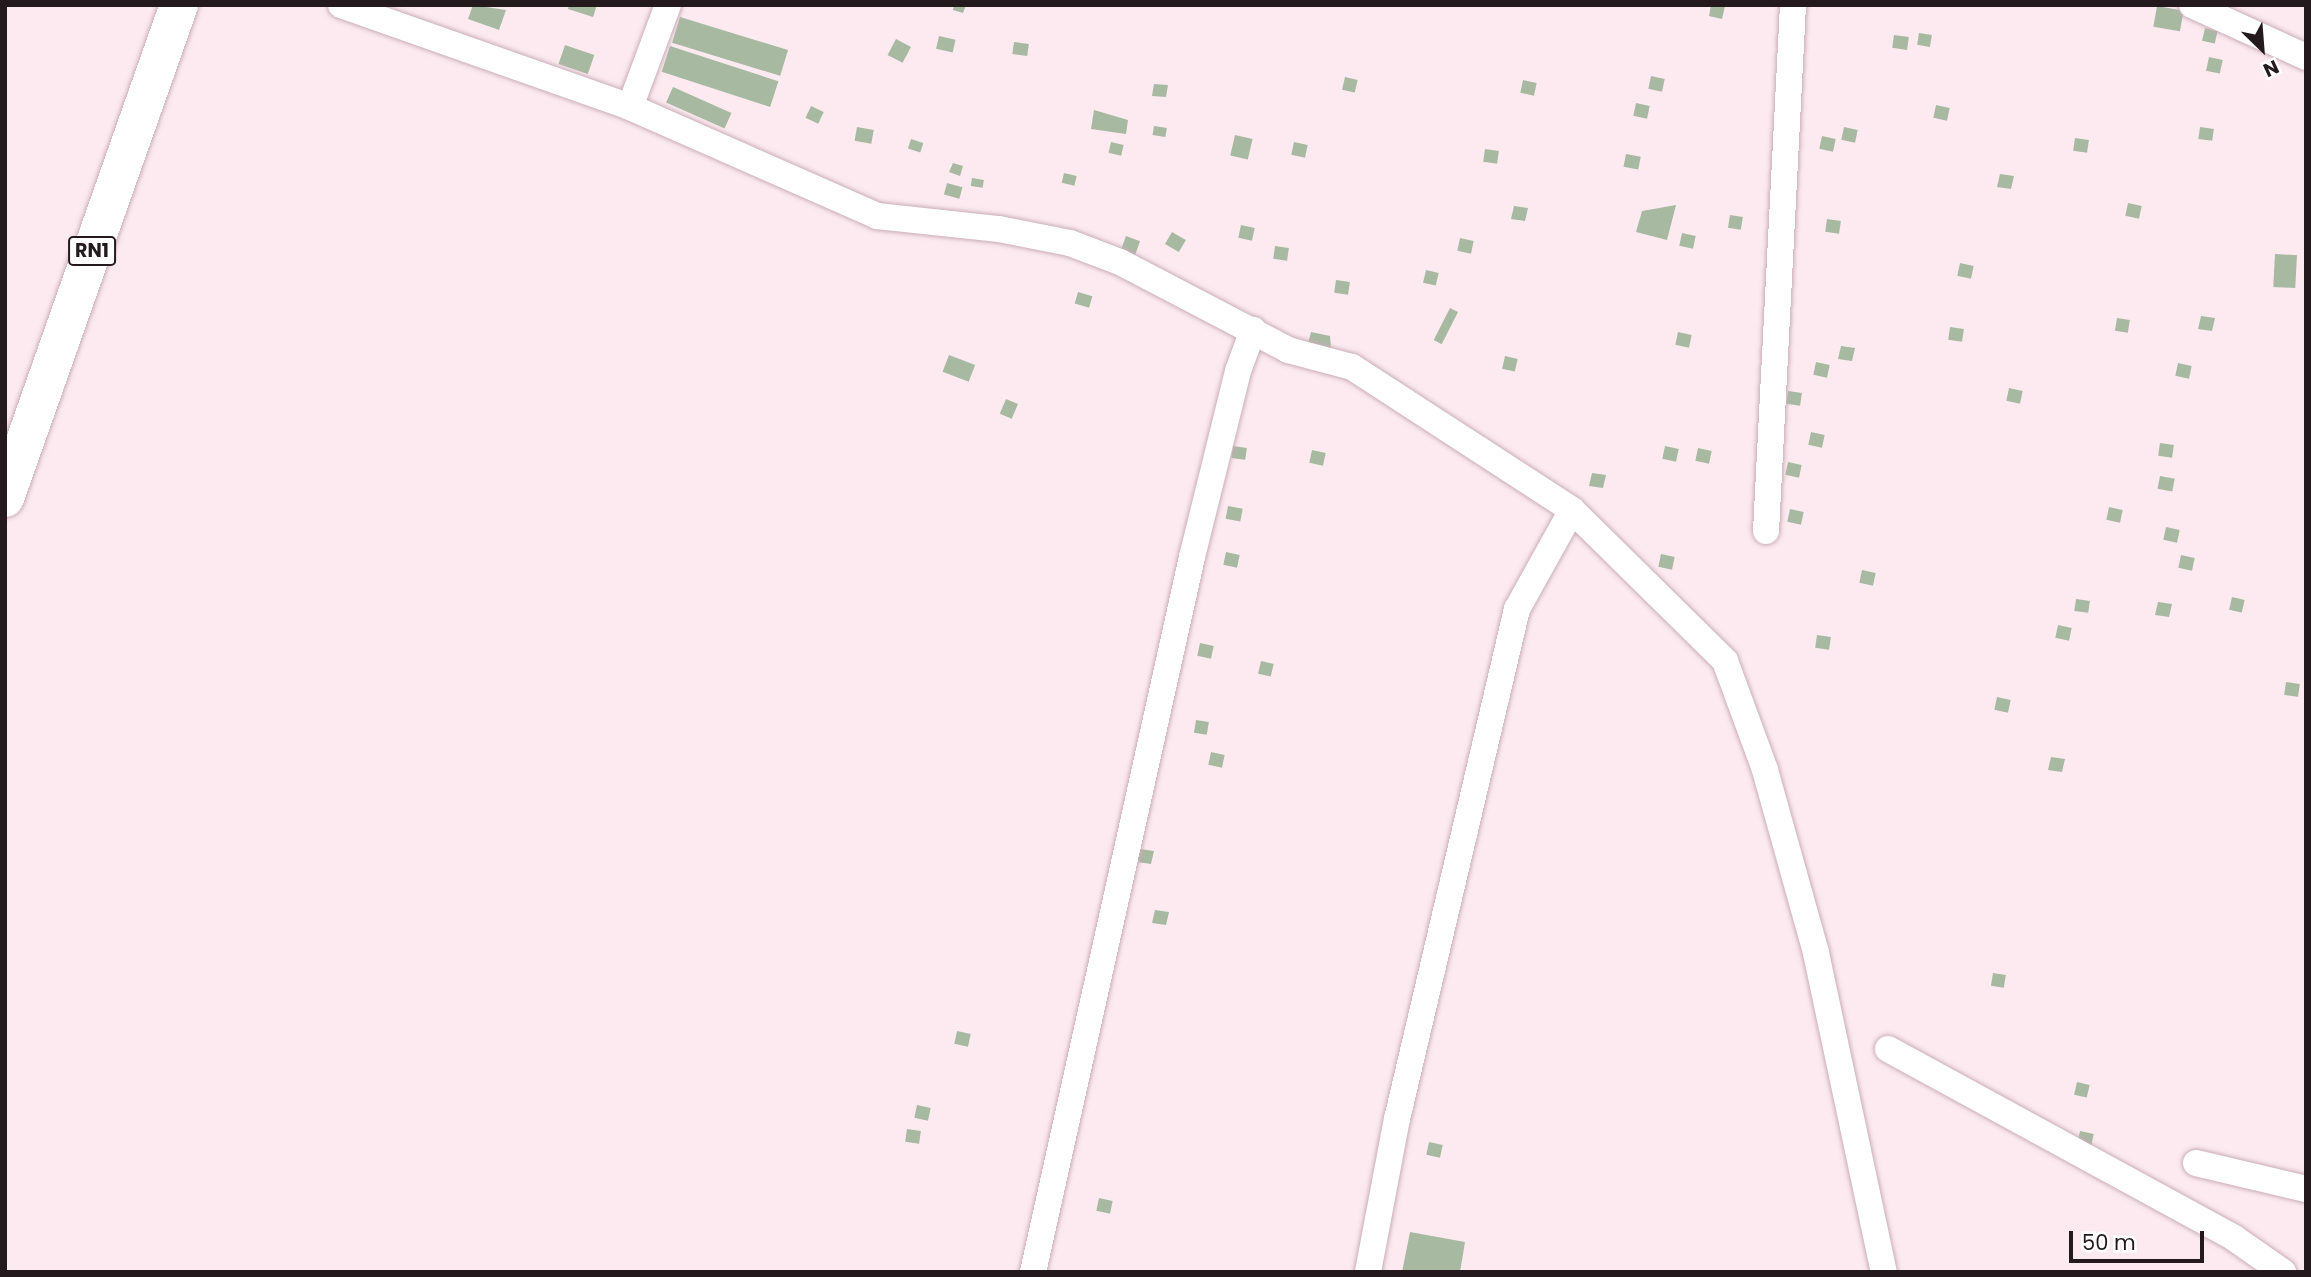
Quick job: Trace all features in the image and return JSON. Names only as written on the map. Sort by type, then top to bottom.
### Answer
[{"type":"highway","name":"RN1","points":[[5,498],[180,5]]},
{"type":"street","points":[[341,5],[630,107],[877,216],[999,229],[1070,243],[1120,262],[1288,350],[1352,367],[1572,510],[1725,661],[1765,770],[1816,953],[1884,1272]]},
{"type":"street","points":[[630,107],[668,5]]},
{"type":"street","points":[[1766,531],[1793,5]]},
{"type":"street","points":[[2192,5],[2306,58]]},
{"type":"street","points":[[1033,1272],[1186,583],[1238,371],[1253,330]]},
{"type":"street","points":[[1368,1272],[1424,999],[1517,609],[1572,510]]},
{"type":"street","points":[[1888,1049],[2234,1238],[2283,1272]]},
{"type":"street","points":[[2196,1163],[2306,1189]]},
{"type":"building","points":[[473,5],[506,10],[499,30],[468,19]]},
{"type":"building","points":[[569,5],[597,5],[593,17],[568,9]]},
{"type":"building","points":[[954,5],[966,5],[963,13],[953,10]]},
{"type":"building","points":[[1711,5],[1725,6],[1722,19],[1709,16]]},
{"type":"building","points":[[2157,6],[2184,11],[2180,31],[2153,27]]},
{"type":"building","points":[[680,17],[788,50],[780,76],[672,43]]},
{"type":"building","points":[[2205,28],[2218,31],[2215,44],[2202,41]]},
{"type":"building","points":[[1919,33],[1932,35],[1930,47],[1917,45]]},
{"type":"building","points":[[1894,35],[1909,37],[1907,50],[1892,48]]},
{"type":"building","points":[[939,36],[956,40],[953,52],[936,49]]},
{"type":"building","points":[[896,39],[911,47],[903,63],[888,55]]},
{"type":"building","points":[[1014,42],[1029,44],[1027,56],[1012,54]]},
{"type":"building","points":[[565,45],[594,55],[588,74],[558,64]]},
{"type":"building","points":[[670,46],[778,81],[770,107],[662,72]]},
{"type":"building","points":[[2209,57],[2223,60],[2220,74],[2206,71]]},
{"type":"building","points":[[1651,76],[1665,79],[1662,92],[1648,89]]},
{"type":"building","points":[[1345,77],[1358,80],[1355,93],[1342,90]]},
{"type":"building","points":[[1523,80],[1537,83],[1534,96],[1520,93]]},
{"type":"building","points":[[1154,84],[1168,85],[1166,97],[1152,96]]},
{"type":"building","points":[[673,87],[731,113],[725,129],[666,103]]},
{"type":"building","points":[[1636,103],[1650,106],[1647,119],[1633,116]]},
{"type":"building","points":[[1936,105],[1950,108],[1947,121],[1933,118]]},
{"type":"building","points":[[811,106],[824,112],[818,124],[806,118]]},
{"type":"building","points":[[1094,110],[1128,120],[1126,134],[1091,129]]},
{"type":"building","points":[[1154,126],[1167,128],[1165,137],[1153,135]]},
{"type":"building","points":[[857,127],[874,130],[871,144],[855,141]]},
{"type":"building","points":[[1844,127],[1858,130],[1855,143],[1841,140]]},
{"type":"building","points":[[2200,127],[2214,129],[2212,141],[2198,139]]},
{"type":"building","points":[[1235,135],[1253,139],[1248,160],[1230,155]]},
{"type":"building","points":[[1822,136],[1836,139],[1833,152],[1819,149]]},
{"type":"building","points":[[2075,138],[2089,140],[2087,153],[2073,151]]},
{"type":"building","points":[[911,139],[923,143],[920,153],[908,149]]},
{"type":"building","points":[[1111,142],[1124,145],[1121,156],[1109,153]]},
{"type":"building","points":[[1294,142],[1308,145],[1305,158],[1291,155]]},
{"type":"building","points":[[1485,149],[1499,151],[1497,164],[1483,162]]},
{"type":"building","points":[[1626,154],[1641,157],[1638,170],[1624,167]]},
{"type":"building","points":[[953,163],[963,166],[960,176],[949,172]]},
{"type":"building","points":[[1064,173],[1077,176],[1074,186],[1062,183]]},
{"type":"building","points":[[2000,174],[2014,176],[2011,189],[1997,187]]},
{"type":"building","points":[[972,178],[984,180],[983,188],[971,186]]},
{"type":"building","points":[[947,183],[962,187],[959,199],[944,195]]},
{"type":"building","points":[[2128,203],[2142,206],[2139,219],[2125,216]]},
{"type":"building","points":[[1676,205],[1667,240],[1636,232],[1642,211]]},
{"type":"building","points":[[1514,206],[1528,208],[1525,221],[1511,219]]},
{"type":"building","points":[[1730,215],[1743,217],[1741,230],[1728,228]]},
{"type":"building","points":[[1827,219],[1841,221],[1839,234],[1825,232]]},
{"type":"building","points":[[1241,225],[1255,228],[1252,241],[1238,238]]},
{"type":"building","points":[[1172,232],[1186,240],[1179,252],[1165,244]]},
{"type":"building","points":[[1682,233],[1696,236],[1693,249],[1679,246]]},
{"type":"building","points":[[1126,236],[1140,241],[1135,255],[1121,250]]},
{"type":"building","points":[[1460,238],[1474,241],[1471,254],[1457,251]]},
{"type":"building","points":[[1275,246],[1289,248],[1287,261],[1273,259]]},
{"type":"building","points":[[2275,254],[2297,255],[2295,288],[2273,287]]},
{"type":"building","points":[[1960,263],[1974,266],[1971,279],[1957,276]]},
{"type":"building","points":[[1426,270],[1439,273],[1436,286],[1423,283]]},
{"type":"building","points":[[1336,280],[1350,282],[1348,295],[1334,293]]},
{"type":"building","points":[[1078,292],[1092,296],[1089,308],[1075,304]]},
{"type":"building","points":[[1450,308],[1458,312],[1442,344],[1434,340]]},
{"type":"building","points":[[2201,316],[2215,318],[2212,331],[2198,329]]},
{"type":"building","points":[[2117,318],[2130,320],[2128,333],[2115,331]]},
{"type":"building","points":[[1950,327],[1964,329],[1962,342],[1948,340]]},
{"type":"building","points":[[1311,332],[1330,336],[1331,349],[1308,344]]},
{"type":"building","points":[[1678,332],[1692,335],[1689,348],[1675,345]]},
{"type":"building","points":[[1841,346],[1855,348],[1852,361],[1838,359]]},
{"type":"building","points":[[949,355],[975,365],[969,382],[943,372]]},
{"type":"building","points":[[1505,356],[1518,359],[1515,372],[1502,369]]},
{"type":"building","points":[[1816,362],[1830,365],[1827,378],[1813,375]]},
{"type":"building","points":[[2178,363],[2192,366],[2189,379],[2175,376]]},
{"type":"building","points":[[2009,388],[2023,391],[2020,404],[2006,401]]},
{"type":"building","points":[[1788,391],[1802,393],[1800,406],[1786,404]]},
{"type":"building","points":[[1006,399],[1018,404],[1012,419],[1000,414]]},
{"type":"building","points":[[1811,432],[1825,435],[1822,448],[1808,445]]},
{"type":"building","points":[[2160,443],[2174,445],[2172,458],[2158,456]]},
{"type":"building","points":[[1233,446],[1247,448],[1245,460],[1231,458]]},
{"type":"building","points":[[1665,446],[1679,449],[1676,462],[1662,459]]},
{"type":"building","points":[[1698,448],[1712,451],[1709,464],[1695,461]]},
{"type":"building","points":[[1312,450],[1326,453],[1323,466],[1309,463]]},
{"type":"building","points":[[1788,462],[1802,465],[1799,478],[1785,475]]},
{"type":"building","points":[[1592,473],[1606,475],[1603,488],[1589,486]]},
{"type":"building","points":[[2160,476],[2175,479],[2172,492],[2158,489]]},
{"type":"building","points":[[1228,506],[1243,509],[1240,522],[1226,519]]},
{"type":"building","points":[[2109,507],[2123,510],[2120,523],[2106,520]]},
{"type":"building","points":[[1790,509],[1804,512],[1801,525],[1787,522]]},
{"type":"building","points":[[2166,527],[2180,530],[2177,543],[2163,540]]},
{"type":"building","points":[[1226,552],[1240,555],[1237,568],[1223,565]]},
{"type":"building","points":[[1661,554],[1675,557],[1672,570],[1658,567]]},
{"type":"building","points":[[2181,555],[2195,558],[2192,571],[2178,568]]},
{"type":"building","points":[[1862,570],[1876,573],[1873,586],[1859,583]]},
{"type":"building","points":[[2232,597],[2245,600],[2242,613],[2229,610]]},
{"type":"building","points":[[2076,599],[2090,601],[2088,613],[2074,611]]},
{"type":"building","points":[[2158,602],[2172,604],[2169,617],[2155,615]]},
{"type":"building","points":[[2058,625],[2072,628],[2069,641],[2055,638]]},
{"type":"building","points":[[1817,635],[1831,637],[1829,650],[1815,648]]},
{"type":"building","points":[[1200,643],[1214,646],[1211,659],[1197,656]]},
{"type":"building","points":[[1261,661],[1274,664],[1271,677],[1258,674]]},
{"type":"building","points":[[2286,682],[2300,684],[2298,697],[2284,695]]},
{"type":"building","points":[[1997,697],[2011,700],[2008,713],[1994,710]]},
{"type":"building","points":[[1196,720],[1209,722],[1207,735],[1194,733]]},
{"type":"building","points":[[1211,752],[1225,755],[1222,768],[1208,765]]},
{"type":"building","points":[[2051,757],[2065,759],[2062,772],[2048,770]]},
{"type":"building","points":[[1140,849],[1154,851],[1151,864],[1137,862]]},
{"type":"building","points":[[1155,910],[1169,912],[1166,925],[1152,923]]},
{"type":"building","points":[[1993,973],[2006,975],[2004,988],[1991,986]]},
{"type":"building","points":[[957,1031],[971,1034],[968,1047],[954,1044]]},
{"type":"building","points":[[2077,1082],[2090,1085],[2087,1098],[2074,1095]]},
{"type":"building","points":[[917,1105],[931,1108],[928,1121],[914,1118]]},
{"type":"building","points":[[907,1129],[921,1131],[919,1144],[905,1142]]},
{"type":"building","points":[[2080,1131],[2094,1134],[2091,1147],[2077,1144]]},
{"type":"building","points":[[1429,1142],[1443,1145],[1440,1158],[1426,1155]]},
{"type":"building","points":[[1099,1198],[1113,1201],[1110,1214],[1096,1211]]},
{"type":"building","points":[[1410,1232],[1465,1242],[1460,1272],[1402,1272]]}]
